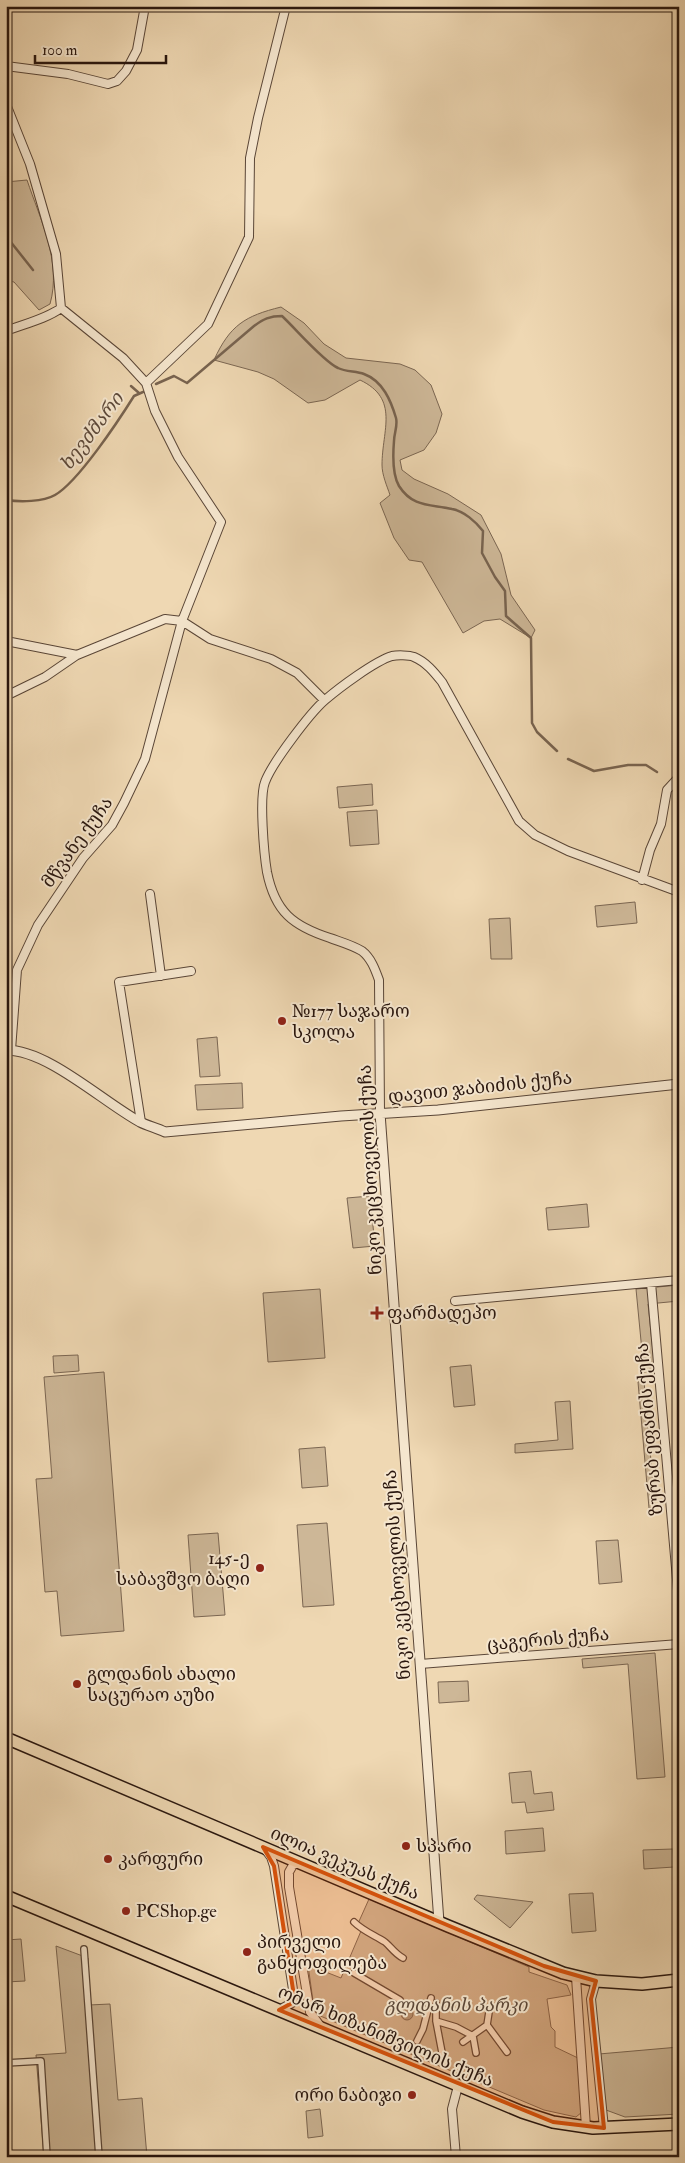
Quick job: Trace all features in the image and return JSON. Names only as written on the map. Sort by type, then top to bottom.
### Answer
[{"type":"main road","name":"ილია ვეკუას ქუჩა","points":[[6,1738],[544,1966],[576,1977],[596,1981],[642,1984],[679,1980]]},
{"type":"main road","name":"ომარ ხიზანიშვილის ქუჩა","points":[[6,1896],[522,2112],[553,2122],[586,2127],[604,2128],[679,2124]]},
{"type":"street","points":[[6,66],[68,74],[108,84],[116,81],[126,71],[137,50],[145,6]]},
{"type":"street","points":[[6,104],[30,164],[54,245],[61,308],[123,358],[146,383],[208,324],[249,237],[250,158],[286,6]]},
{"type":"street","points":[[6,331],[35,319],[52,315],[61,308]]},
{"type":"street","name":"მწვანე ქუჩა","points":[[9,1050],[17,970],[38,924],[83,858],[112,825],[145,759],[182,621],[221,522],[178,457],[155,411],[146,383]]},
{"type":"street","points":[[6,696],[46,677],[76,656],[165,619],[182,621],[210,639],[271,659],[297,673],[324,700]]},
{"type":"street","points":[[6,641],[76,656]]},
{"type":"street","name":"ნიკო კეცხოველის ქუჩა","points":[[439,1922],[380,1113],[379,980],[373,964],[363,952],[350,945],[309,931],[284,913],[275,896],[267,872],[261,795],[265,780],[281,753],[324,700],[379,662],[393,656],[413,657],[428,665],[442,682],[519,821],[535,835],[568,851],[642,880],[679,892]]},
{"type":"street","points":[[642,880],[650,850],[661,824],[667,790],[679,777]]},
{"type":"street","points":[[150,894],[161,976]]},
{"type":"street","points":[[141,1122],[119,982],[191,971]]},
{"type":"street","name":"დავით ჯაბიძის ქუჩა","points":[[9,1050],[21,1051],[65,1072],[141,1122],[165,1132],[380,1113],[438,1110],[679,1084]]},
{"type":"street","points":[[456,1301],[679,1280]]},
{"type":"street","name":"ზურაბ ეფაძის ქუჩა","points":[[651,1283],[679,1602]]},
{"type":"street","name":"ცაგერის ქუჩა","points":[[420,1664],[679,1644]]},
{"type":"street","points":[[263,1847],[271,1857],[274,1866],[294,1996],[292,2003],[279,2010]]},
{"type":"street","points":[[300,1864],[293,1865],[289,1872],[289,1886],[310,2012],[321,2027]]},
{"type":"street","points":[[354,1922],[360,1928],[387,1943],[394,1953],[403,1958]]},
{"type":"street","points":[[84,1949],[99,2157]]},
{"type":"street","points":[[354,1973],[400,2000]]},
{"type":"street","points":[[576,1977],[586,2127]]},
{"type":"street","points":[[596,1981],[592,1999],[604,2128]]},
{"type":"street","points":[[417,2041],[431,1998]]},
{"type":"street","points":[[436,2003],[436,2021],[444,2063]]},
{"type":"street","points":[[463,2042],[486,2025],[489,2012]]},
{"type":"street","points":[[436,2021],[456,2027],[473,2036]]},
{"type":"street","points":[[486,2025],[507,2052]]},
{"type":"street","points":[[473,2036],[476,2052]]},
{"type":"street","points":[[6,2063],[41,2061],[47,2157]]},
{"type":"street","points":[[456,2157],[452,2109],[458,2086]]},
{"type":"highlighted area","points":[[263,1847],[544,1966],[596,1981],[591,1999],[604,2128],[553,2122],[279,2010],[292,2003],[294,1996],[274,1866]]},
{"type":"green space","points":[[27,180],[48,241],[53,272],[50,304],[39,310],[14,282],[6,280],[6,182]]},
{"type":"green space","points":[[281,307],[304,323],[324,344],[346,358],[400,364],[415,370],[431,385],[442,414],[436,433],[424,450],[400,460],[402,470],[414,479],[448,494],[481,515],[501,554],[511,595],[535,630],[531,638],[500,619],[484,621],[463,633],[422,562],[409,560],[394,538],[380,503],[390,495],[382,469],[386,428],[385,406],[380,396],[372,388],[360,380],[325,400],[308,403],[274,379],[258,372],[214,360],[226,338],[240,324],[248,318]]},
{"type":"green space","points":[[372,784],[373,805],[339,808],[337,787]]},
{"type":"green space","points":[[377,810],[379,844],[350,846],[347,812]]},
{"type":"green space","points":[[635,902],[637,923],[597,927],[595,906]]},
{"type":"green space","points":[[510,918],[512,959],[491,959],[489,919]]},
{"type":"green space","points":[[217,1037],[220,1076],[200,1077],[197,1039]]},
{"type":"green space","points":[[242,1083],[243,1108],[197,1110],[195,1085]]},
{"type":"green space","points":[[370,1196],[375,1246],[353,1248],[347,1198]]},
{"type":"green space","points":[[587,1204],[589,1227],[548,1230],[546,1208]]},
{"type":"green space","points":[[679,1285],[679,1301],[648,1304],[655,1371],[644,1372],[636,1289]]},
{"type":"green space","points":[[320,1289],[325,1358],[268,1362],[263,1293]]},
{"type":"green space","points":[[78,1355],[79,1371],[54,1373],[53,1356]]},
{"type":"green space","points":[[471,1365],[475,1405],[454,1407],[450,1367]]},
{"type":"green space","points":[[104,1372],[124,1631],[61,1636],[57,1591],[45,1592],[36,1479],[52,1478],[44,1377]]},
{"type":"green space","points":[[644,1381],[655,1507],[649,1508],[638,1382]]},
{"type":"green space","points":[[570,1401],[573,1449],[515,1453],[515,1444],[558,1440],[555,1402]]},
{"type":"green space","points":[[325,1447],[328,1486],[302,1488],[299,1449]]},
{"type":"green space","points":[[327,1523],[334,1605],[303,1607],[297,1525]]},
{"type":"green space","points":[[218,1533],[225,1615],[194,1617],[188,1535]]},
{"type":"green space","points":[[618,1540],[622,1582],[599,1584],[596,1541]]},
{"type":"green space","points":[[655,1653],[665,1777],[637,1779],[628,1664],[583,1668],[582,1659]]},
{"type":"green space","points":[[468,1681],[469,1701],[439,1703],[438,1682]]},
{"type":"green space","points":[[531,1771],[534,1794],[552,1792],[554,1810],[527,1813],[525,1802],[512,1803],[509,1773]]},
{"type":"green space","points":[[543,1828],[545,1851],[506,1854],[505,1831]]},
{"type":"green space","points":[[673,1849],[674,1867],[644,1869],[643,1850]]},
{"type":"green space","points":[[593,1893],[596,1931],[572,1933],[569,1894]]},
{"type":"green space","points":[[477,1895],[533,1902],[510,1928],[474,1899]]},
{"type":"green space","name":"გლდანის პარკი","points":[[369,1899],[529,1967],[529,1972],[567,1985],[571,1995],[547,1999],[551,2027],[555,2031],[555,2047],[578,2058],[582,2112],[576,2117],[544,2110],[318,2015],[314,2008],[308,1965],[341,1978],[361,1931],[356,1928]]},
{"type":"green space","points":[[21,1939],[25,1981],[6,1982],[6,1940]]},
{"type":"green space","points":[[56,1946],[88,1958],[89,2005],[110,2004],[118,2100],[142,2098],[147,2157],[44,2157],[36,2055],[66,2053]]},
{"type":"green space","points":[[679,2047],[679,2114],[625,2117],[606,2110],[599,2054]]},
{"type":"green space","points":[[320,2109],[323,2136],[308,2138],[306,2111]]},
{"type":"shaded area","points":[[405,2008],[409,2008],[413,2014],[409,2020],[405,2020],[401,2016],[401,2012]]},
{"type":"waterway","points":[[6,236],[33,270]]},
{"type":"waterway","name":"ხევძმარი","points":[[156,384],[174,376],[187,383],[257,324],[270,317],[282,316],[317,352],[332,364],[341,369],[364,374],[376,381],[389,398],[396,418],[393,463],[399,486],[404,493],[416,502],[452,509],[465,514],[483,531],[482,553],[505,591],[506,616],[531,638],[532,723],[537,732],[557,751]]},
{"type":"waterway","points":[[131,386],[139,393]]},
{"type":"waterway","name":"ხევძმარი","points":[[6,500],[44,499],[55,495],[64,488],[98,450],[134,396],[143,392]]},
{"type":"waterway","name":"ხევძმარი","points":[[568,759],[594,771],[628,765],[646,765],[657,772]]},
{"type":"place","name":"№177 საჯარო სკოლა","points":[[282,1021]]},
{"type":"place","name":"ფარმადეპო","points":[[377,1313]]},
{"type":"place","name":"145-ე საბავშვო ბაღი","points":[[260,1568]]},
{"type":"place","name":"გლდანის ახალი საცურაო აუზი","points":[[77,1684]]},
{"type":"place","name":"სპარი","points":[[406,1846]]},
{"type":"place","name":"კარფური","points":[[108,1859]]},
{"type":"place","name":"PCShop.ge","points":[[126,1911]]},
{"type":"place","name":"პირველი განყოფილება","points":[[247,1952]]},
{"type":"place","name":"ორი ნაბიჯი","points":[[412,2095]]}]
